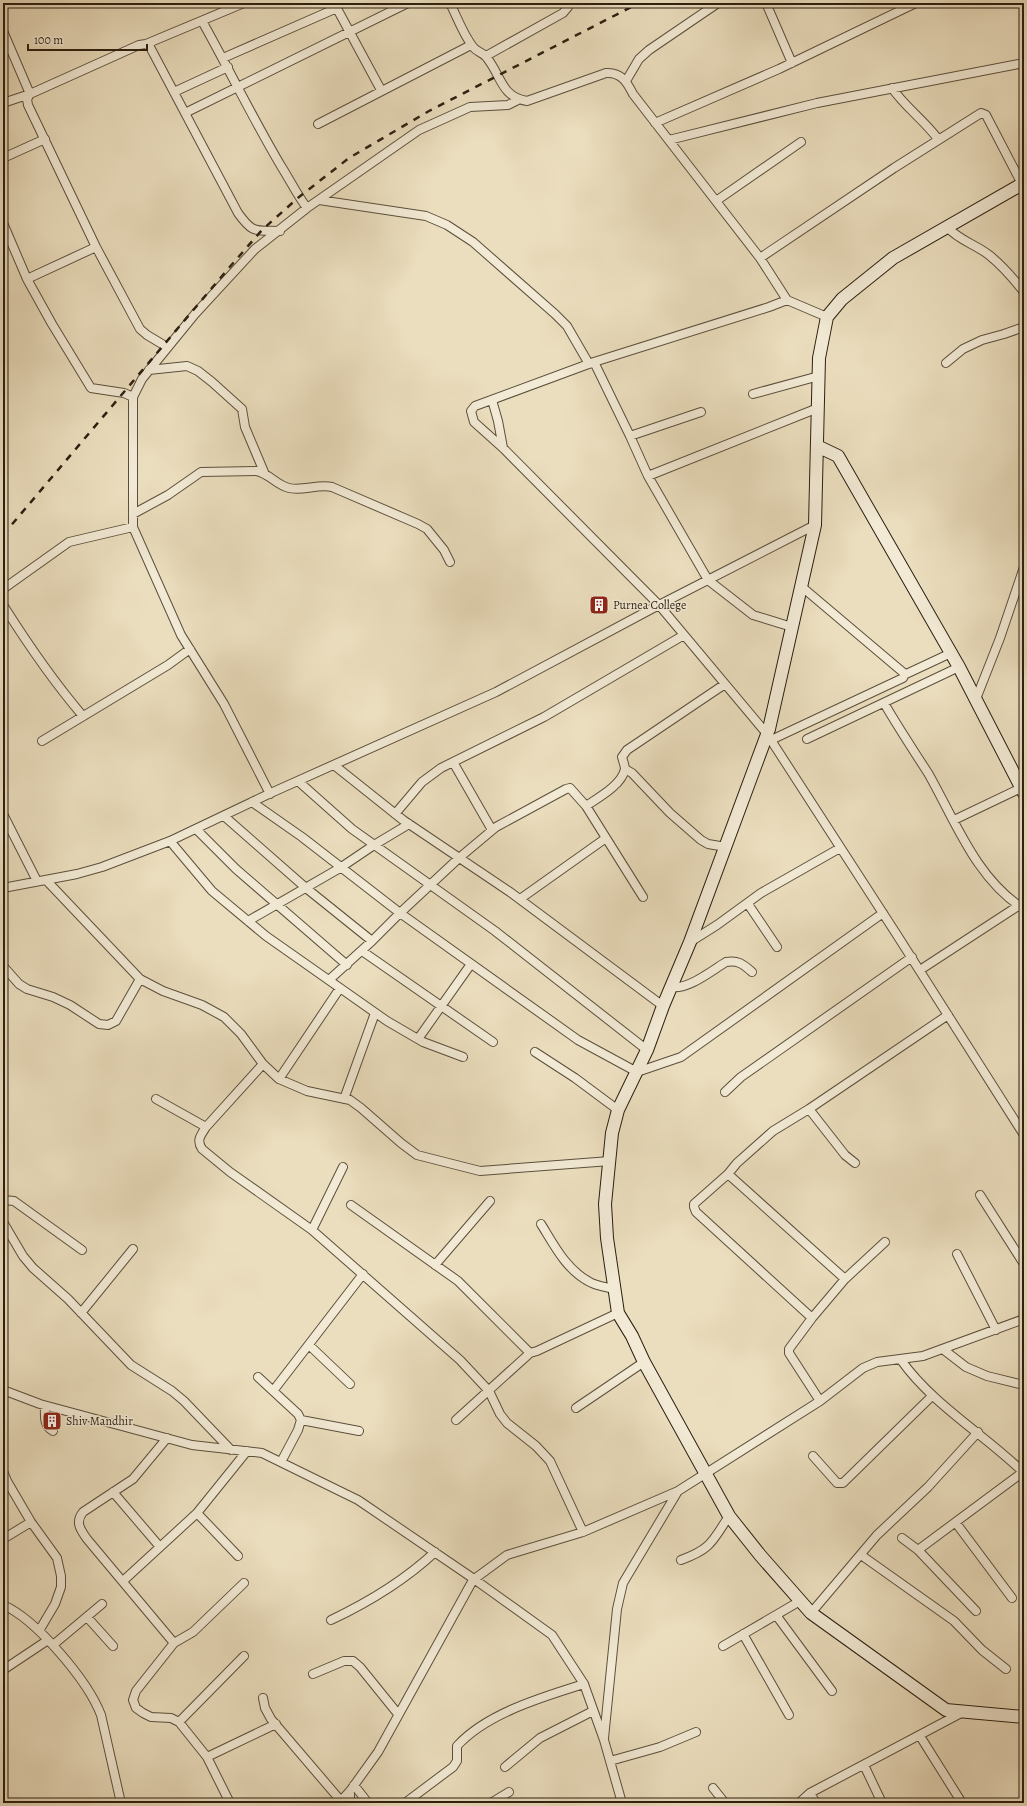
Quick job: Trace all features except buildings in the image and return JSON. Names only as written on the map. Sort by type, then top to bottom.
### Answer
[{"type":"street","points":[[3,102],[30,94],[140,44],[146,44],[244,3]]},
{"type":"street","points":[[185,113],[408,3]]},
{"type":"street","points":[[450,3],[472,45],[478,52],[486,56],[509,95],[518,100],[527,101],[606,73],[614,72],[626,81],[633,94],[760,258],[787,300],[827,317]]},
{"type":"street","points":[[486,56],[563,13],[568,7],[568,3]]},
{"type":"street","points":[[626,81],[639,58],[718,3]]},
{"type":"street","points":[[766,3],[792,63]]},
{"type":"street","points":[[655,123],[792,63],[916,3]]},
{"type":"street","points":[[223,58],[335,6],[381,90]]},
{"type":"street","points":[[202,21],[267,142],[307,208]]},
{"type":"street","points":[[3,32],[30,94]]},
{"type":"street","points":[[146,44],[150,47],[238,213],[247,226],[253,230],[280,231]]},
{"type":"street","points":[[318,124],[381,90],[472,45]]},
{"type":"street","points":[[669,140],[817,103],[1024,63]]},
{"type":"street","points":[[174,92],[228,67]]},
{"type":"street","points":[[892,88],[905,105],[922,120],[938,139]]},
{"type":"street","points":[[30,94],[27,100],[28,105],[96,247],[140,329],[167,347]]},
{"type":"street","points":[[270,794],[224,704],[181,635],[133,527],[133,397],[149,370],[195,314],[255,249],[280,231],[307,208],[424,127],[470,107],[508,105],[518,100]]},
{"type":"street","points":[[760,258],[975,115],[984,113],[1023,185],[893,258],[842,299],[827,317],[820,358],[815,525],[769,737],[647,1050],[618,1110],[612,1133],[605,1204],[607,1238],[618,1313],[632,1336],[644,1362],[728,1516],[811,1613],[946,1710],[1024,1717]]},
{"type":"street","points":[[3,158],[45,139]]},
{"type":"street","points":[[716,201],[801,142]]},
{"type":"street","points":[[319,200],[426,216],[447,226],[473,242],[555,314],[567,326],[592,363],[630,436],[648,476],[708,580],[753,615],[792,627]]},
{"type":"street","points":[[3,223],[27,279],[52,324],[91,388],[124,393],[133,397]]},
{"type":"street","points":[[947,227],[961,240],[988,254],[1008,272],[1024,292]]},
{"type":"street","points":[[27,279],[96,247]]},
{"type":"street","points":[[787,300],[592,363],[475,406],[471,411],[474,422],[502,448],[658,604],[769,737],[912,957],[1024,1135]]},
{"type":"street","points":[[946,363],[963,349],[982,340],[1024,327]]},
{"type":"street","points":[[149,370],[187,366],[198,371],[242,408],[244,427],[264,472]]},
{"type":"street","points":[[753,394],[819,376]]},
{"type":"street","points":[[492,400],[498,421],[502,448]]},
{"type":"street","points":[[648,476],[818,408]]},
{"type":"street","points":[[630,436],[701,412]]},
{"type":"street","points":[[817,446],[838,456],[959,667],[1022,791],[954,820]]},
{"type":"street","points":[[133,514],[168,495],[201,472],[243,470],[264,472],[286,487],[332,487],[418,524],[434,536],[450,562]]},
{"type":"street","points":[[3,888],[77,874],[102,867],[170,841],[252,802],[496,692],[658,604],[815,525]]},
{"type":"street","points":[[3,589],[70,542],[133,527]]},
{"type":"street","points":[[976,699],[1000,638],[1024,567]]},
{"type":"street","points":[[802,587],[904,672],[904,675]]},
{"type":"street","points":[[3,604],[20,632],[60,690],[82,715]]},
{"type":"street","points":[[396,814],[422,782],[453,762],[544,717],[684,635]]},
{"type":"street","points":[[42,741],[82,715],[168,665],[190,649]]},
{"type":"street","points":[[769,737],[903,678],[904,675],[951,653]]},
{"type":"street","points":[[807,739],[959,667]]},
{"type":"street","points":[[586,806],[611,790],[621,777],[625,769],[622,757],[627,750],[725,684]]},
{"type":"street","points":[[884,703],[928,773],[980,865],[994,883],[1021,908],[920,970]]},
{"type":"street","points":[[453,762],[492,830]]},
{"type":"street","points":[[334,765],[409,824],[520,899],[663,1006]]},
{"type":"street","points":[[625,769],[632,773],[670,813],[701,840],[708,844],[726,847]]},
{"type":"street","points":[[298,781],[352,829],[501,936],[647,1050]]},
{"type":"street","points":[[329,980],[362,951],[459,858],[492,830],[566,789],[570,788],[574,790],[586,806],[643,897]]},
{"type":"street","points":[[252,802],[302,837],[340,868],[400,913],[578,1040],[637,1072],[681,1057],[883,913]]},
{"type":"street","points":[[3,814],[37,881]]},
{"type":"street","points":[[224,816],[306,888],[372,941]]},
{"type":"street","points":[[248,921],[340,868],[409,824]]},
{"type":"street","points":[[196,829],[236,869],[346,965]]},
{"type":"street","points":[[520,899],[606,838]]},
{"type":"street","points":[[170,841],[212,891],[266,936],[375,1013],[418,1039],[464,1057]]},
{"type":"street","points":[[690,942],[748,904],[762,893],[840,848]]},
{"type":"street","points":[[46,880],[140,979],[163,991],[202,1006],[224,1017],[241,1034],[263,1064],[279,1079],[307,1091],[350,1100],[417,1155],[480,1171],[610,1161]]},
{"type":"street","points":[[748,904],[777,947]]},
{"type":"street","points":[[362,951],[493,1042]]},
{"type":"street","points":[[725,1092],[741,1077],[912,957]]},
{"type":"street","points":[[671,987],[678,988],[687,985],[726,962],[733,961],[741,963],[752,972]]},
{"type":"street","points":[[418,1039],[471,964]]},
{"type":"street","points":[[3,966],[19,984],[26,989],[53,997],[70,1005],[98,1024],[108,1025],[116,1022],[140,979]]},
{"type":"street","points":[[279,1079],[340,988]]},
{"type":"street","points":[[344,1099],[375,1013]]},
{"type":"street","points":[[812,1318],[696,1212],[694,1204],[728,1174],[736,1163],[774,1131],[810,1109],[948,1015]]},
{"type":"street","points":[[534,1052],[574,1078],[618,1110]]},
{"type":"street","points":[[263,1064],[206,1127],[199,1138],[198,1144],[230,1172],[312,1230],[460,1360],[489,1391],[500,1414],[507,1423],[536,1446],[550,1461],[583,1532]]},
{"type":"street","points":[[156,1099],[206,1127]]},
{"type":"street","points":[[810,1109],[845,1155],[855,1163]]},
{"type":"street","points":[[312,1230],[343,1167]]},
{"type":"street","points":[[728,1174],[845,1279]]},
{"type":"street","points":[[980,1195],[1024,1264]]},
{"type":"street","points":[[3,1200],[14,1201],[82,1250]]},
{"type":"street","points":[[435,1265],[490,1201]]},
{"type":"street","points":[[351,1206],[458,1281],[530,1353]]},
{"type":"street","points":[[3,1222],[23,1256],[33,1268],[81,1313],[131,1365],[184,1401],[231,1450]]},
{"type":"street","points":[[541,1224],[574,1272],[589,1282],[615,1289]]},
{"type":"street","points":[[820,1401],[789,1353],[790,1349],[812,1318],[845,1279],[885,1242]]},
{"type":"street","points":[[81,1313],[133,1249]]},
{"type":"street","points":[[957,1254],[996,1330]]},
{"type":"street","points":[[274,1391],[363,1274]]},
{"type":"street","points":[[456,1420],[530,1353],[537,1352],[618,1313]]},
{"type":"street","points":[[263,1698],[265,1708],[276,1724],[340,1802],[378,1752],[474,1579],[507,1554],[583,1532],[678,1491],[820,1401],[863,1368],[878,1362],[923,1356],[944,1350],[1024,1319]]},
{"type":"street","points":[[309,1345],[350,1384]]},
{"type":"street","points":[[944,1350],[966,1367],[987,1376],[1024,1386]]},
{"type":"street","points":[[901,1360],[914,1379],[932,1396],[978,1432],[1024,1472],[918,1550]]},
{"type":"street","points":[[576,1408],[644,1362]]},
{"type":"street","points":[[258,1377],[298,1414],[301,1420],[298,1430],[281,1462]]},
{"type":"street","points":[[3,1390],[46,1406],[192,1445],[262,1453],[358,1500],[474,1579],[552,1635],[584,1684],[604,1740],[622,1803]]},
{"type":"street","points":[[813,1456],[837,1483],[843,1483],[932,1396]]},
{"type":"street","points":[[46,1406],[46,1425],[53,1431]]},
{"type":"street","points":[[301,1420],[359,1431]]},
{"type":"street","points":[[811,1613],[877,1535],[928,1487],[978,1432]]},
{"type":"street","points":[[167,1438],[133,1479],[83,1512],[78,1518],[78,1522],[87,1539],[124,1581],[174,1643]]},
{"type":"street","points":[[124,1581],[197,1513],[247,1451]]},
{"type":"street","points":[[3,1471],[7,1482],[57,1558],[61,1576],[60,1587],[55,1604],[39,1631]]},
{"type":"street","points":[[604,1740],[617,1610],[623,1583],[678,1491]]},
{"type":"street","points":[[113,1492],[160,1547]]},
{"type":"street","points":[[197,1513],[238,1556]]},
{"type":"street","points":[[681,1560],[699,1553],[710,1545],[728,1516]]},
{"type":"street","points":[[3,1539],[32,1522]]},
{"type":"street","points":[[956,1523],[1012,1598]]},
{"type":"street","points":[[902,1538],[918,1550],[976,1611]]},
{"type":"street","points":[[331,1620],[364,1604],[415,1571],[435,1552]]},
{"type":"street","points":[[861,1555],[954,1621],[982,1650],[1006,1668]]},
{"type":"street","points":[[230,1803],[207,1757],[179,1722],[171,1718],[151,1717],[136,1708],[133,1700],[136,1691],[174,1643],[193,1632],[244,1583]]},
{"type":"street","points":[[723,1646],[800,1601]]},
{"type":"street","points":[[3,1670],[50,1642],[87,1617],[102,1604]]},
{"type":"street","points":[[3,1605],[39,1631],[50,1642],[80,1678],[97,1705],[101,1714],[121,1803]]},
{"type":"street","points":[[776,1615],[832,1691]]},
{"type":"street","points":[[87,1617],[113,1646]]},
{"type":"street","points":[[743,1634],[789,1715]]},
{"type":"street","points":[[179,1722],[244,1656]]},
{"type":"street","points":[[313,1674],[344,1661],[353,1661],[360,1667],[398,1714]]},
{"type":"street","points":[[405,1803],[453,1767],[457,1762],[457,1746],[465,1737],[506,1712],[584,1684]]},
{"type":"street","points":[[505,1768],[540,1738],[593,1710]]},
{"type":"street","points":[[798,1803],[810,1793],[963,1712]]},
{"type":"street","points":[[207,1757],[276,1724]]},
{"type":"street","points":[[610,1761],[660,1747],[696,1732]]},
{"type":"street","points":[[920,1736],[962,1803]]},
{"type":"street","points":[[864,1765],[882,1803]]},
{"type":"street","points":[[350,1803],[352,1788]]},
{"type":"street","points":[[352,1788],[368,1803]]},
{"type":"street","points":[[713,1788],[725,1803]]},
{"type":"street","points":[[491,1803],[509,1792]]},
{"type":"street","points":[[810,1793],[816,1803]]},
{"type":"railway","points":[[3,535],[262,230],[299,197],[349,158],[429,111],[639,3]]},
{"type":"place","name":"Purnea College","points":[[599,605]]},
{"type":"place","name":"Shiv Mandhir","points":[[52,1421]]}]
